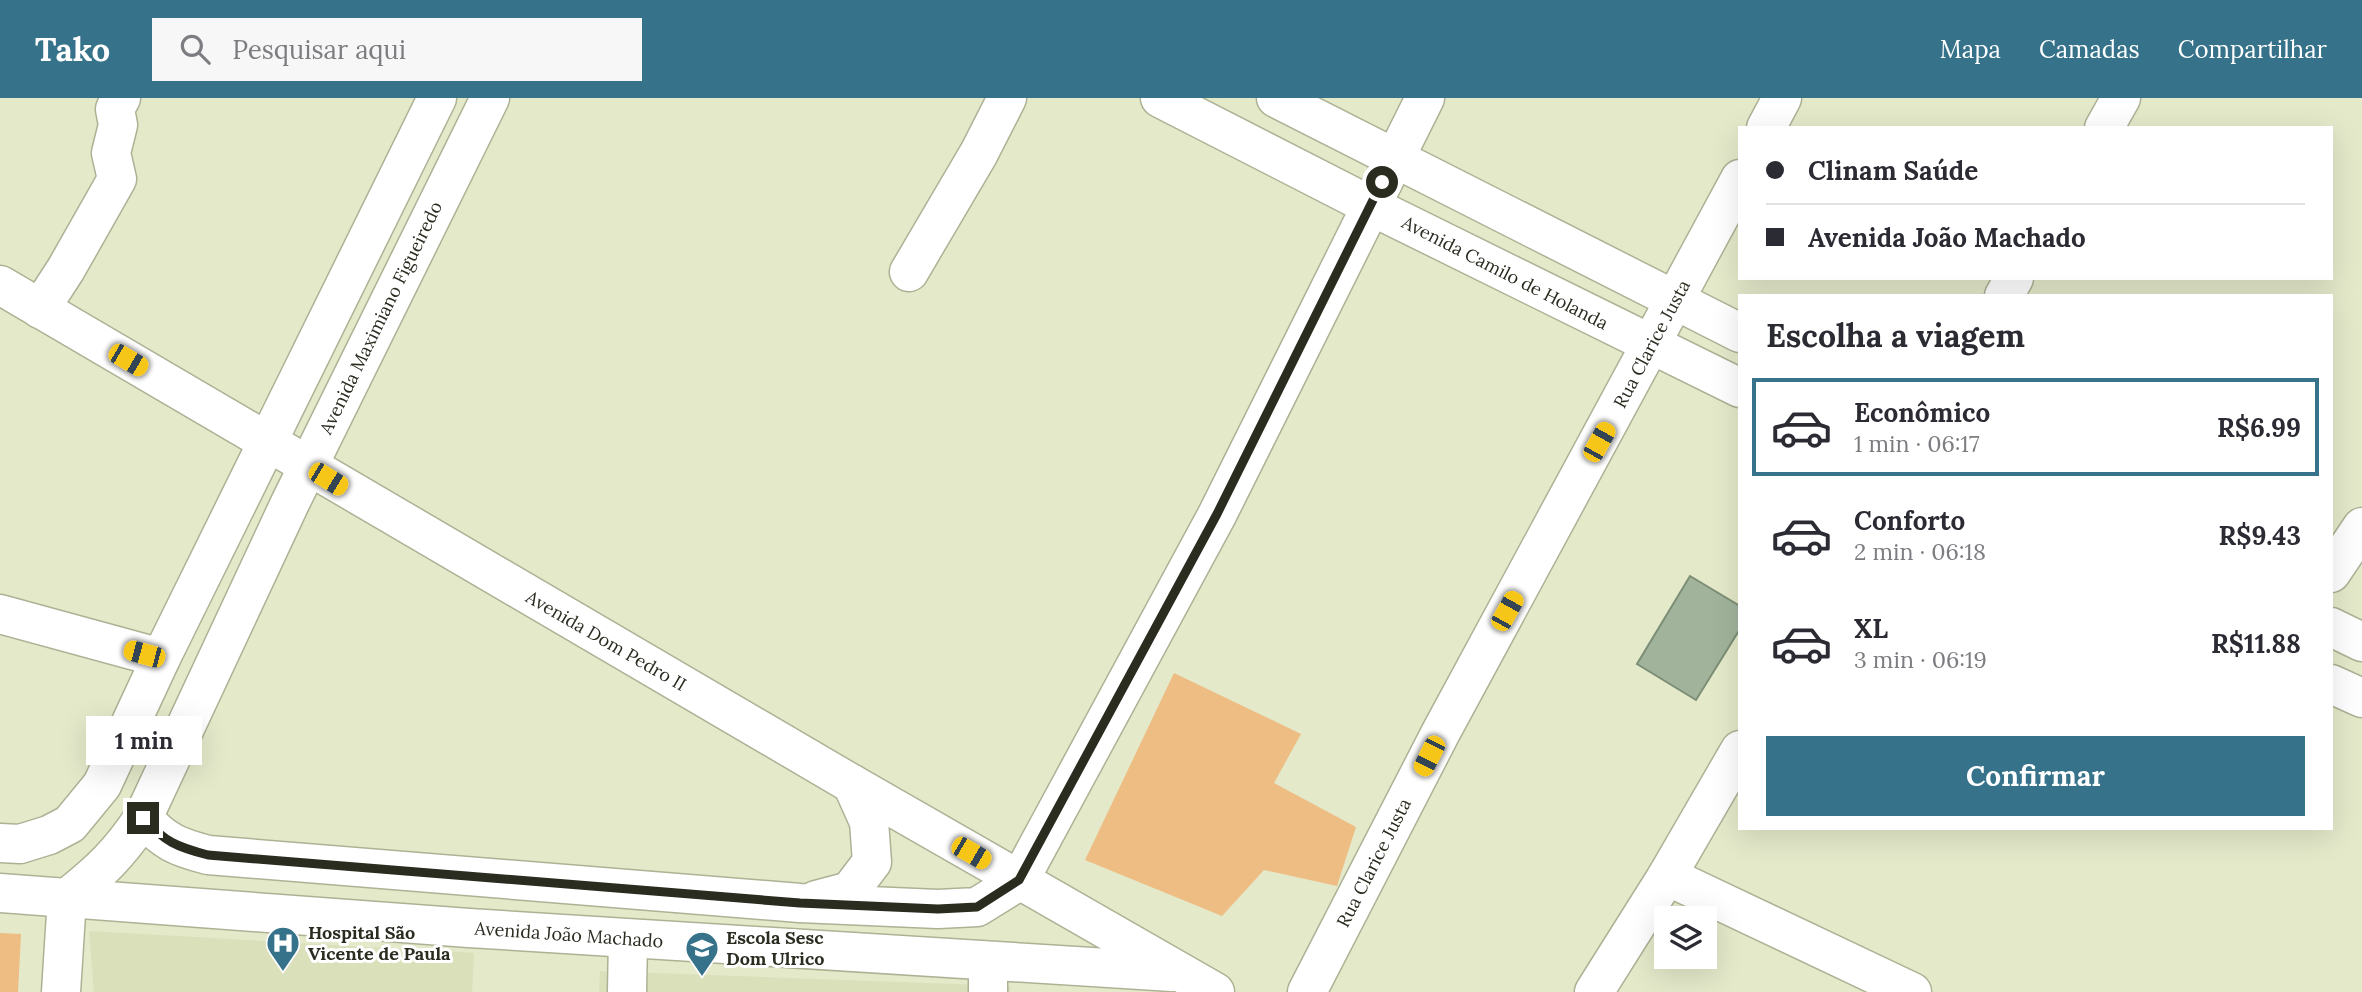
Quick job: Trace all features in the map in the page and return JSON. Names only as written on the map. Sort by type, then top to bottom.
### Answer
[{"type":"main road","points":[[40,309],[66,270],[117,179],[111,153],[118,125],[116,109],[121,98]]},
{"type":"main road","points":[[0,844],[20,844],[49,835],[71,824],[102,785],[161,658],[437,98]]},
{"type":"main road","name":"Avenida Maximiano Figueiredo","points":[[67,898],[109,864],[143,818],[308,467],[490,98]]},
{"type":"main road","points":[[909,272],[979,153],[1007,98]]},
{"type":"main road","name":"Avenida Camilo de Holanda","points":[[1160,98],[1371,206],[1738,387]]},
{"type":"main road","points":[[1276,98],[1738,332]]},
{"type":"main road","points":[[143,818],[160,837],[182,848],[208,855],[800,903],[938,909],[977,907],[1019,880],[1217,514],[1425,98]]},
{"type":"main road","points":[[1767,126],[1782,98]]},
{"type":"main road","points":[[2105,126],[2121,98]]},
{"type":"main road","name":"Rua Clarice Justa","points":[[1307,992],[1441,732],[1738,183]]},
{"type":"main road","name":"Avenida Dom Pedro II","points":[[0,285],[852,784],[1215,992]]},
{"type":"main road","points":[[2333,570],[2362,527]]},
{"type":"main road","points":[[0,614],[161,658]]},
{"type":"main road","points":[[2333,628],[2362,642]]},
{"type":"main road","points":[[2333,685],[2362,698]]},
{"type":"main road","points":[[1594,992],[1667,876],[1738,753]]},
{"type":"main road","points":[[800,903],[850,891],[872,862],[869,822],[852,784]]},
{"type":"main road","points":[[1667,876],[1912,992]]},
{"type":"main road","points":[[469,928],[472,877]]},
{"type":"main road","name":"Avenida João Machado","points":[[0,893],[628,939],[988,977],[1181,973]]},
{"type":"main road","points":[[61,992],[67,898]]},
{"type":"main road","points":[[626,992],[628,939]]},
{"type":"shaded area","points":[[1174,673],[1301,734],[1274,783],[1356,827],[1337,886],[1264,870],[1222,916],[1085,860]]},
{"type":"shaded area","name":"Hospital São Vicente de Paula","points":[[89,931],[474,953],[472,992],[94,992]]},
{"type":"shaded area","points":[[0,933],[21,934],[18,992],[0,992]]},
{"type":"shaded area","name":"Escola Sesc Dom Ulrico","points":[[600,971],[1010,986],[1010,992],[599,992]]},
{"type":"building","points":[[1690,576],[1738,605],[1738,632],[1696,700],[1637,664]]},
{"type":"place","name":"Hospital São Vicente de Paula","points":[[283,973]]},
{"type":"place","name":"Escola Sesc Dom Ulrico","points":[[702,978]]},
{"type":"route","points":[[143,818],[160,837],[182,848],[208,855],[800,903],[938,909],[977,907],[1019,880],[1217,514],[1382,182]]}]
